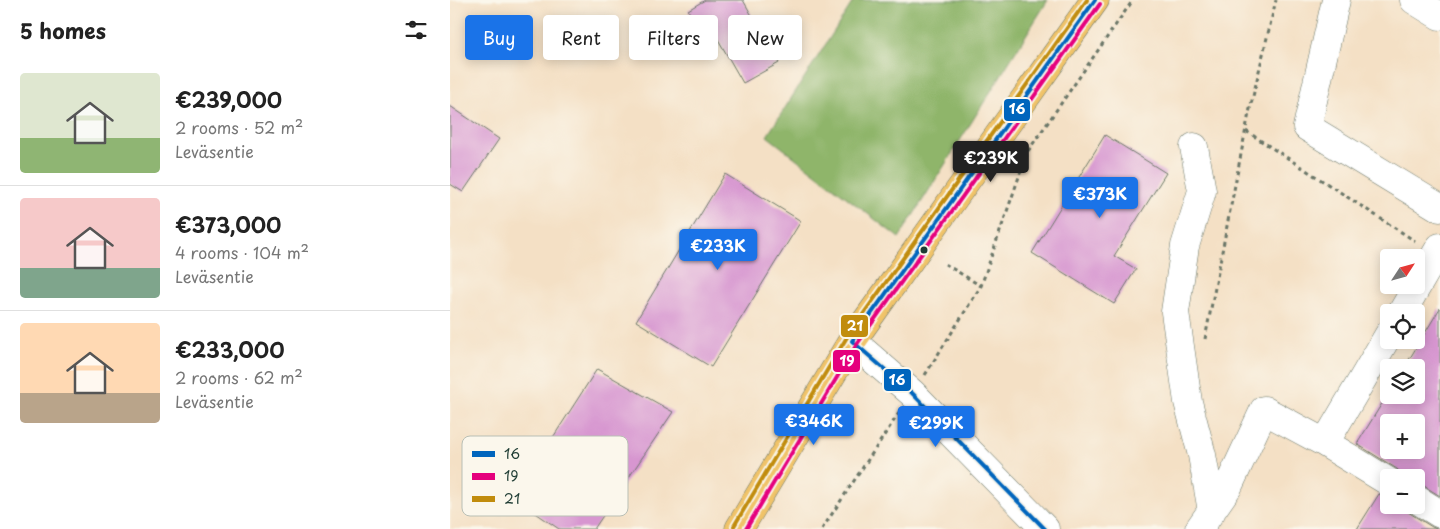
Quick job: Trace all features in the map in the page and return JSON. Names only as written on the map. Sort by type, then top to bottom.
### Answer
[{"type":"main road","points":[[739,529],[852,341],[1095,0]]},
{"type":"street","points":[[1336,0],[1307,127],[1440,208]]},
{"type":"street","points":[[1414,0],[1440,16]]},
{"type":"street","points":[[1194,147],[1202,191],[1185,246],[1174,312],[1188,402],[1202,455],[1205,520]]},
{"type":"street","points":[[1407,304],[1438,250]]},
{"type":"street","points":[[852,341],[912,392],[1045,529]]},
{"type":"street","points":[[1325,442],[1380,349]]},
{"type":"street","points":[[1205,520],[1228,488],[1264,410],[1325,442],[1380,476]]},
{"type":"street","points":[[1425,505],[1440,514]]},
{"type":"path","points":[[822,529],[912,392],[922,380],[981,286],[1028,152],[1133,0]]},
{"type":"path","points":[[1204,346],[1246,132],[1276,0]]},
{"type":"path","points":[[1246,132],[1438,250]]},
{"type":"path","points":[[944,264],[981,286]]},
{"type":"green space","points":[[854,0],[1048,0],[899,238],[767,136]]},
{"type":"building","points":[[705,0],[743,0],[752,15],[728,15],[728,57],[718,39],[718,15],[691,15],[688,10]]},
{"type":"building","points":[[730,60],[777,60],[779,63],[743,83]]},
{"type":"building","points":[[450,106],[499,139],[463,192],[450,184]]},
{"type":"building","points":[[1105,135],[1166,173],[1114,256],[1136,269],[1114,304],[1032,253]]},
{"type":"building","points":[[725,174],[801,221],[711,367],[636,321]]},
{"type":"building","points":[[1440,308],[1440,496],[1425,487],[1425,469],[1397,469],[1381,459],[1425,459],[1425,414],[1380,414],[1380,458],[1357,444],[1382,404],[1425,404],[1425,359],[1409,359],[1415,349],[1425,349],[1425,333]]},
{"type":"building","points":[[597,369],[673,412],[628,479],[628,436],[554,436]]},
{"type":"building","points":[[1379,494],[1380,514],[1411,514],[1437,529],[1357,529]]},
{"type":"building","points":[[540,516],[603,516],[594,529],[559,529]]},
{"type":"transit line","name":"21","points":[[734,526],[847,337],[1087,0]]},
{"type":"transit line","name":"16","points":[[1045,529],[912,393],[852,341],[1095,0]]},
{"type":"transit line","name":"19","points":[[746,529],[857,344],[1100,4]]}]
